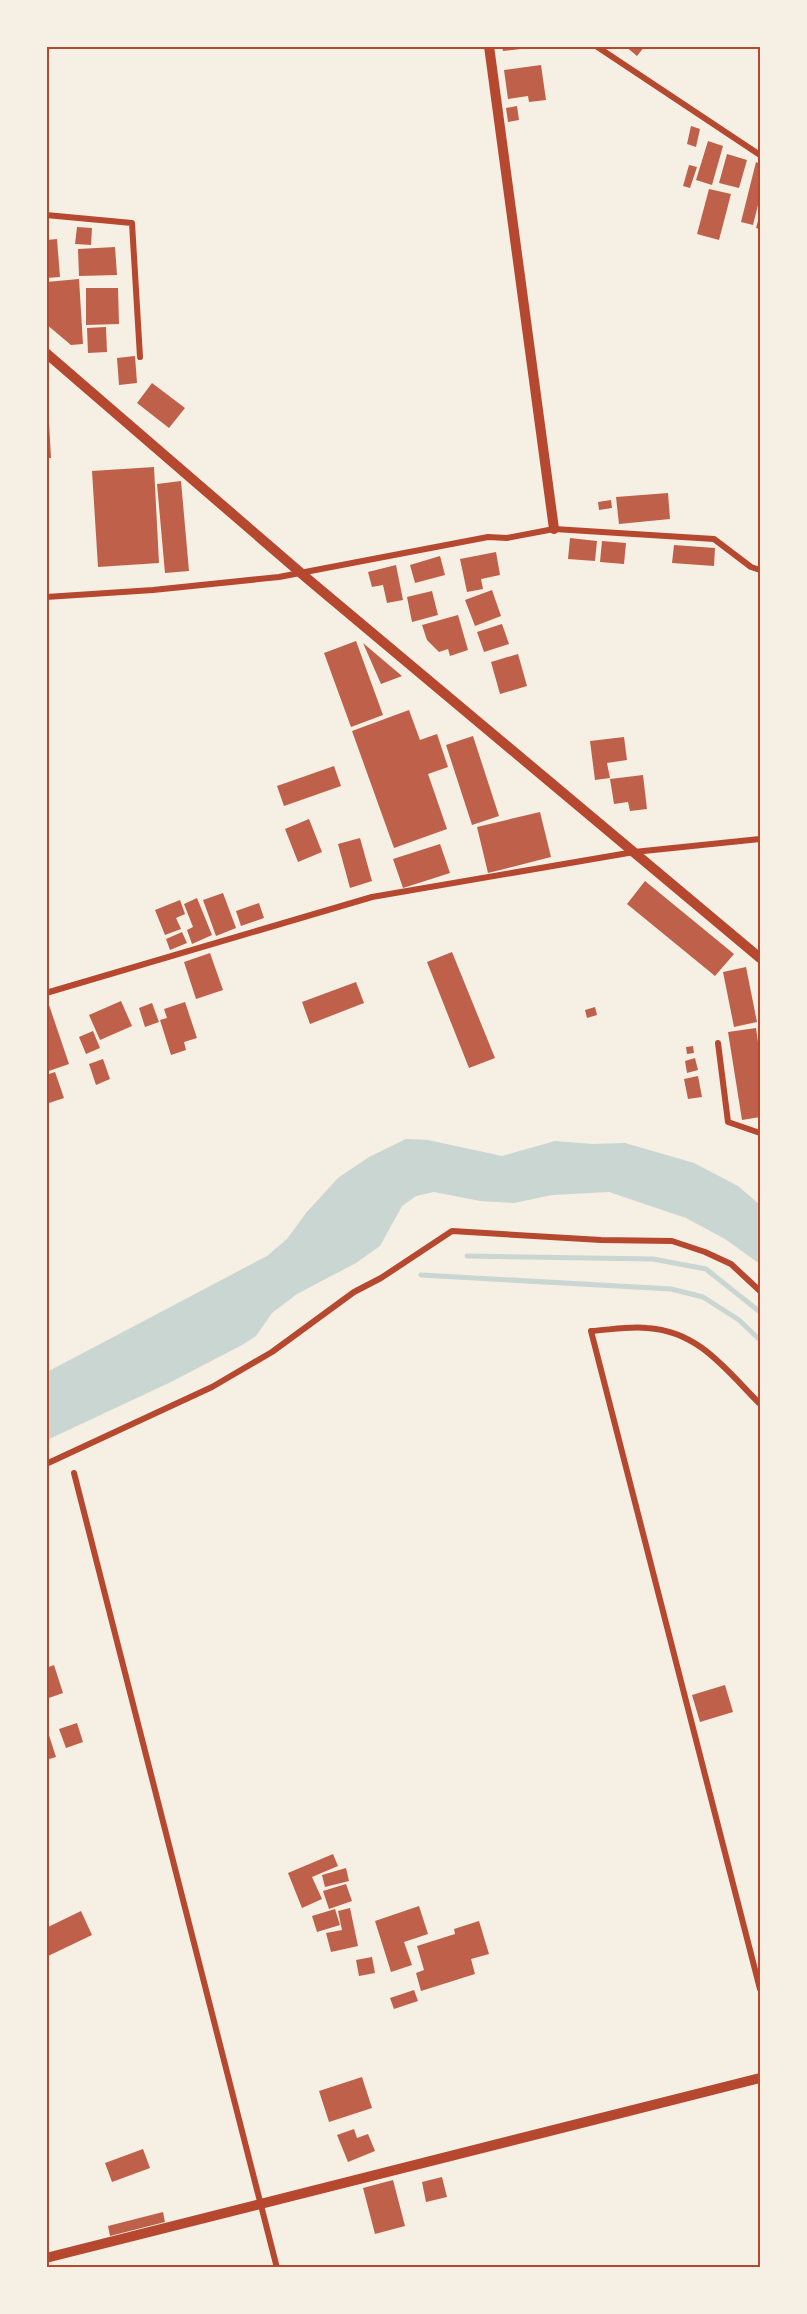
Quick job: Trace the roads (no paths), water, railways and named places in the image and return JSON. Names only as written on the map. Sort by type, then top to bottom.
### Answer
[{"type":"street","points":[[489,46],[554,529]]},
{"type":"street","points":[[596,46],[760,155]]},
{"type":"street","points":[[46,215],[132,222],[140,357]]},
{"type":"street","points":[[46,353],[302,573],[760,958]]},
{"type":"street","points":[[46,597],[153,590],[279,577],[488,537],[507,538],[554,529],[714,539],[751,567],[760,570]]},
{"type":"street","points":[[46,993],[372,897],[634,852],[760,839]]},
{"type":"street","points":[[718,1043],[728,1122],[760,1132]]},
{"type":"street","points":[[46,1464],[212,1387],[272,1352],[354,1292],[381,1278],[452,1231],[601,1240],[672,1241],[731,1264],[760,1291]]},
{"type":"street","points":[[760,1404],[702,1346],[678,1334],[648,1328],[591,1331],[760,1989]]},
{"type":"street","points":[[74,1473],[277,2268]]},
{"type":"street","points":[[46,2258],[760,2078]]},
{"type":"waterway","points":[[467,1256],[653,1259],[706,1269],[760,1312]]},
{"type":"waterway","points":[[421,1275],[671,1289],[703,1297],[739,1320],[760,1340]]}]
